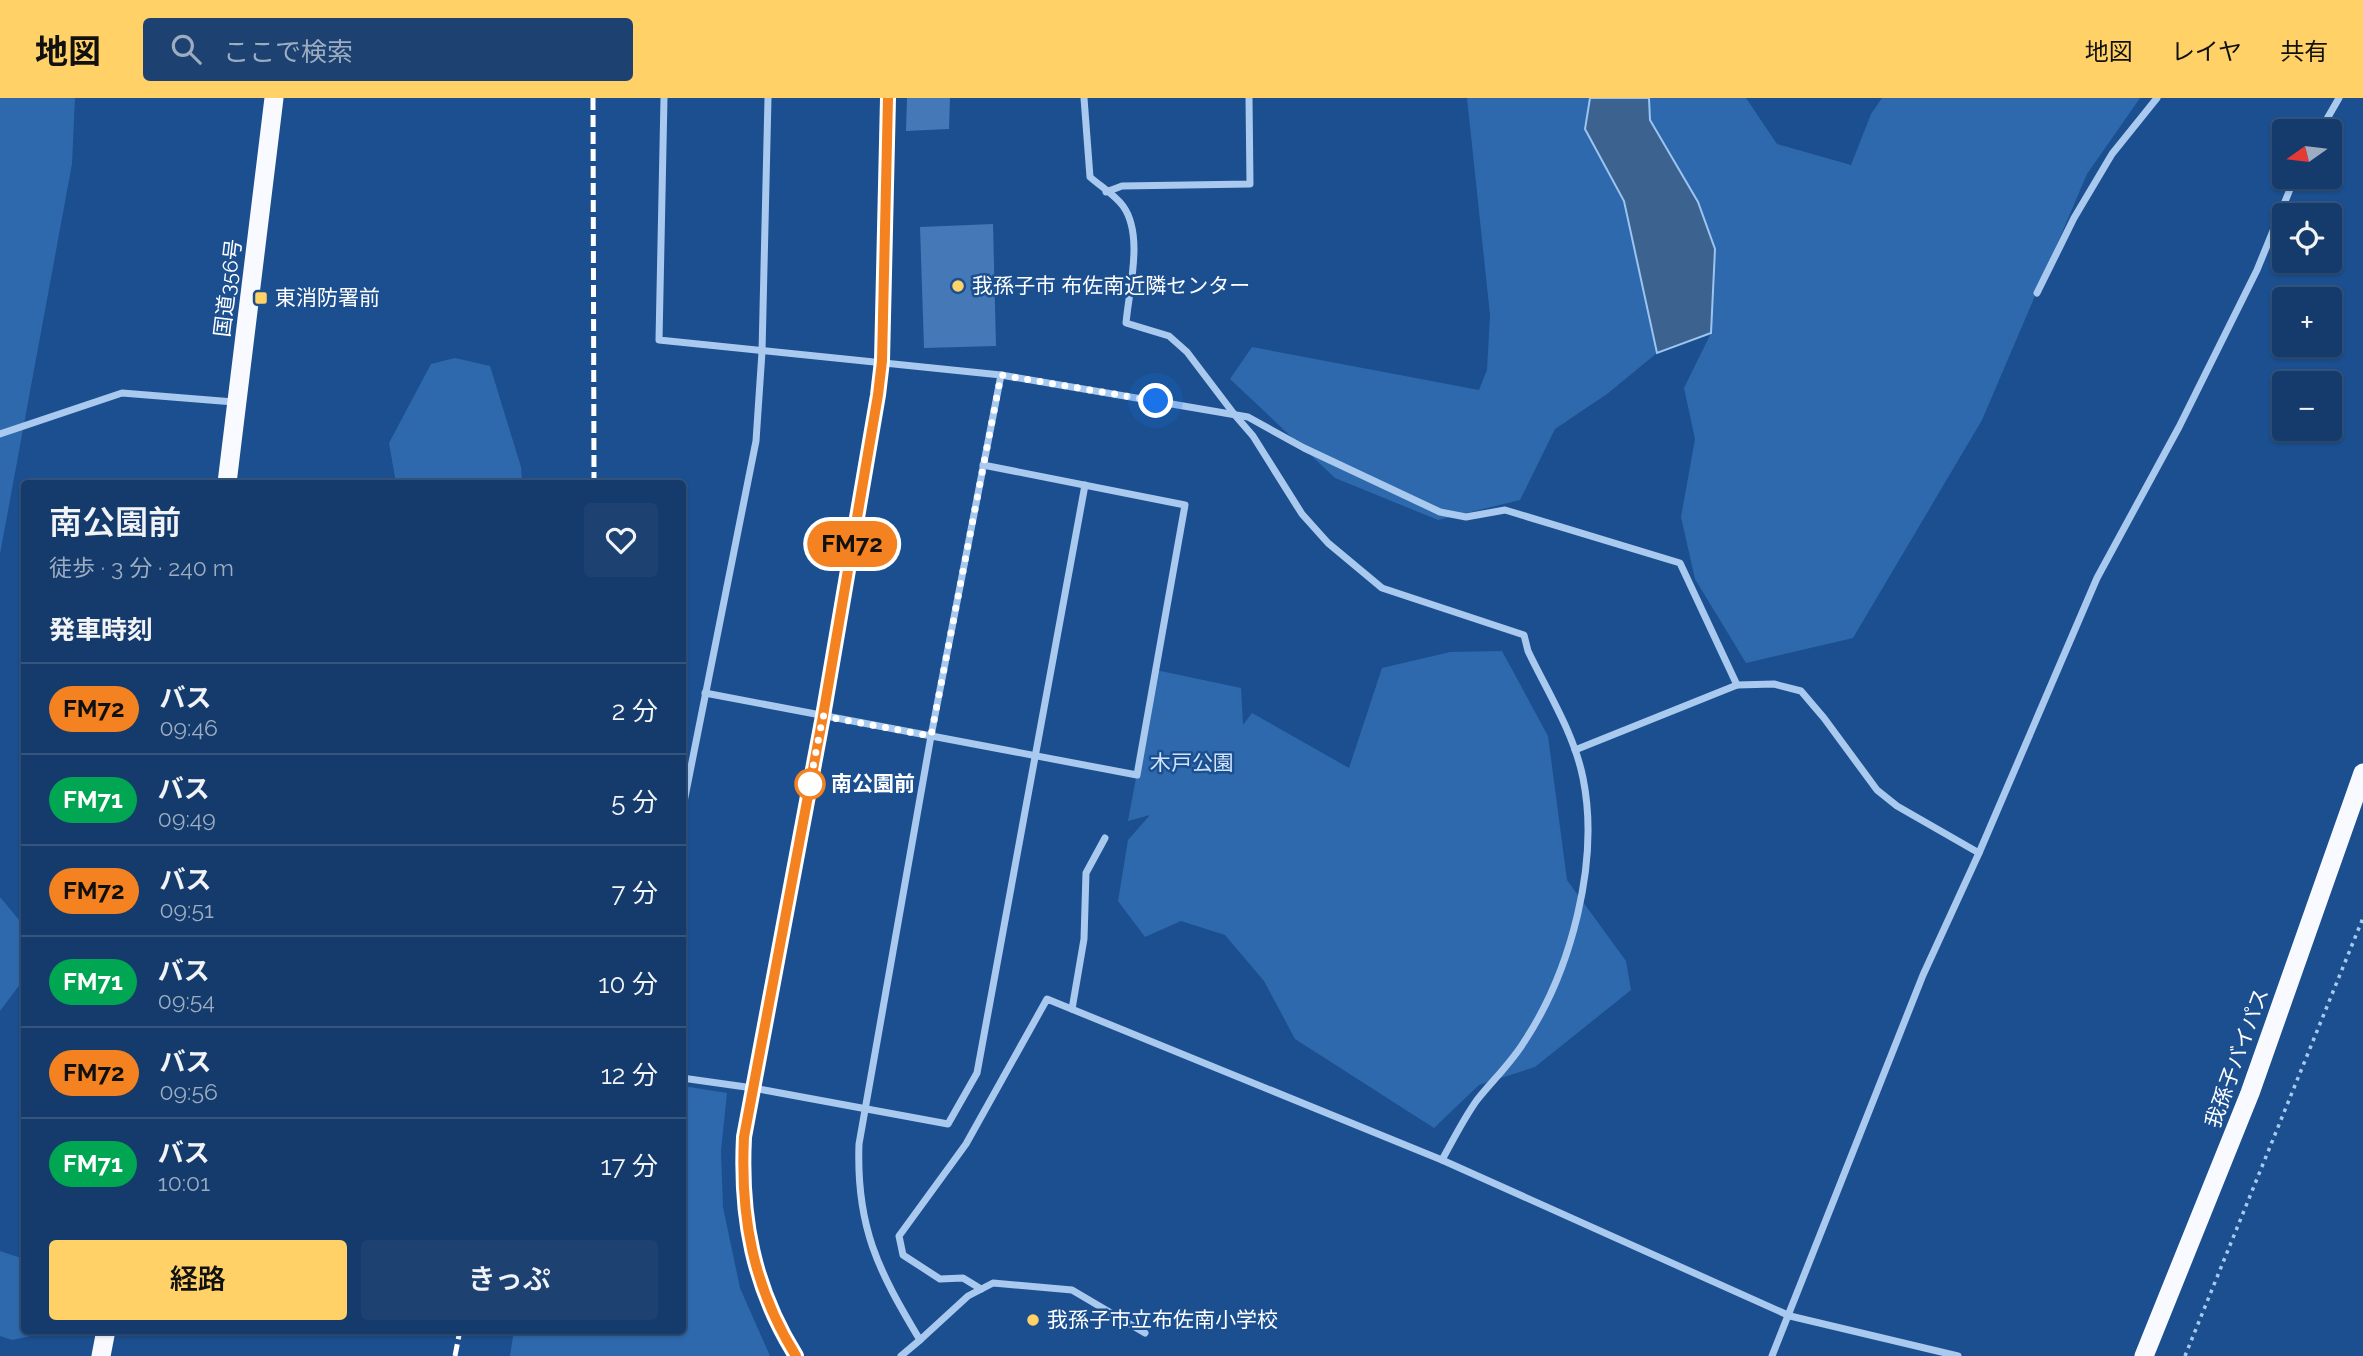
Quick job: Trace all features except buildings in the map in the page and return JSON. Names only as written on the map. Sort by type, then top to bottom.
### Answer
[{"type":"highway","name":"国道356号","points":[[227,480],[274,98]]},
{"type":"highway","name":"我孫子バイパス","points":[[2144,1356],[2250,1093],[2363,773]]},
{"type":"highway","points":[[101,1356],[105,1334]]},
{"type":"street","points":[[664,98],[659,340],[1001,375],[1248,417],[1304,448],[1440,512],[1466,517],[1505,510],[1680,564],[1737,685]]},
{"type":"street","points":[[686,792],[756,441],[762,352],[768,98]]},
{"type":"street","points":[[796,1356],[766,1298],[749,1242],[742,1179],[744,1137],[823,716],[882,361],[888,98]]},
{"type":"street","points":[[1084,98],[1090,177],[1122,204],[1131,220],[1135,236],[1126,323],[1169,336],[1187,352],[1253,436],[1301,514],[1328,543],[1382,588],[1524,635],[1528,650],[1575,750],[1583,778],[1588,826],[1581,902],[1557,983],[1524,1042],[1475,1103],[1442,1160]]},
{"type":"street","points":[[1106,192],[1122,186],[1250,184],[1249,98]]},
{"type":"street","points":[[2037,293],[2074,218],[2112,153],[2157,98]]},
{"type":"street","points":[[2327,119],[2339,98]]},
{"type":"street","points":[[1772,1356],[1923,975],[1979,853],[2097,578],[2179,427],[2239,307],[2290,189]]},
{"type":"street","points":[[920,1340],[892,1293],[877,1261],[862,1213],[858,1164],[864,1108],[931,736],[1001,375]]},
{"type":"street","points":[[0,434],[122,393],[237,403]]},
{"type":"street","points":[[705,693],[1137,775],[1185,505],[983,465]]},
{"type":"street","points":[[686,1078],[948,1124],[977,1073],[1085,485]]},
{"type":"street","points":[[1575,750],[1737,685],[1774,684],[1801,691],[1877,790],[1897,806],[1979,853]]},
{"type":"street","points":[[1072,1009],[1084,939],[1086,873],[1105,838]]},
{"type":"street","points":[[981,1289],[963,1278],[940,1279],[912,1261],[903,1255],[899,1236],[966,1144],[1047,999],[1442,1160],[1790,1316],[1958,1356]]},
{"type":"street","points":[[901,1356],[968,1296],[993,1283],[1072,1290],[1145,1333]]},
{"type":"path","points":[[2185,1356],[2363,918]]},
{"type":"green space","points":[[0,98],[75,98],[72,164],[0,554]]},
{"type":"green space","points":[[1467,98],[1590,98],[1585,129],[1624,201],[1657,353],[1607,394],[1555,429],[1520,500],[1438,520],[1335,478],[1230,379],[1252,347],[1479,390],[1487,370],[1490,315]]},
{"type":"green space","points":[[1649,98],[1746,98],[1777,144],[1851,165],[1871,114],[1882,98],[2140,98],[2087,174],[1982,420],[1853,638],[1746,663],[1695,579],[1681,517],[1695,439],[1684,388],[1711,333],[1698,202],[1650,120]]},
{"type":"green space","points":[[455,358],[490,366],[521,467],[522,480],[395,480],[389,443],[431,364]]},
{"type":"green space","name":"木戸公園","points":[[1502,651],[1548,736],[1567,880],[1626,961],[1631,990],[1535,1067],[1479,1085],[1434,1128],[1295,1039],[1264,981],[1225,935],[1181,921],[1145,937],[1118,901],[1128,840],[1150,815],[1128,821],[1156,670],[1241,688],[1243,725],[1252,713],[1349,768],[1382,668],[1450,652]]},
{"type":"green space","points":[[0,897],[21,922],[21,983],[0,1011]]},
{"type":"green space","points":[[686,1086],[727,1093],[721,1151],[723,1207],[740,1288],[770,1356],[510,1356],[513,1334],[686,1334]]},
{"type":"green space","points":[[0,1251],[21,1258],[21,1334],[40,1334],[12,1340],[0,1336]]},
{"type":"shaded area","points":[[1590,98],[1649,98],[1650,120],[1698,202],[1715,249],[1711,333],[1657,353],[1624,201],[1585,129]]},
{"type":"railway","points":[[593,98],[594,480]]},
{"type":"railway","points":[[455,1356],[459,1334]]},
{"type":"bus line","name":"FM72","points":[[796,1356],[766,1298],[749,1242],[742,1179],[744,1137],[823,716],[878,395],[882,361],[888,98]]},
{"type":"place","name":"我孫子市 布佐南近隣センター","points":[[958,286]]},
{"type":"place","name":"東消防署前","points":[[261,298]]},
{"type":"place","name":"南公園前","points":[[810,784]]},
{"type":"place","name":"我孫子市立布佐南小学校","points":[[1033,1320]]},
{"type":"route","points":[[810,784],[808,793],[823,716],[931,736],[1001,375],[1156,401]]}]
